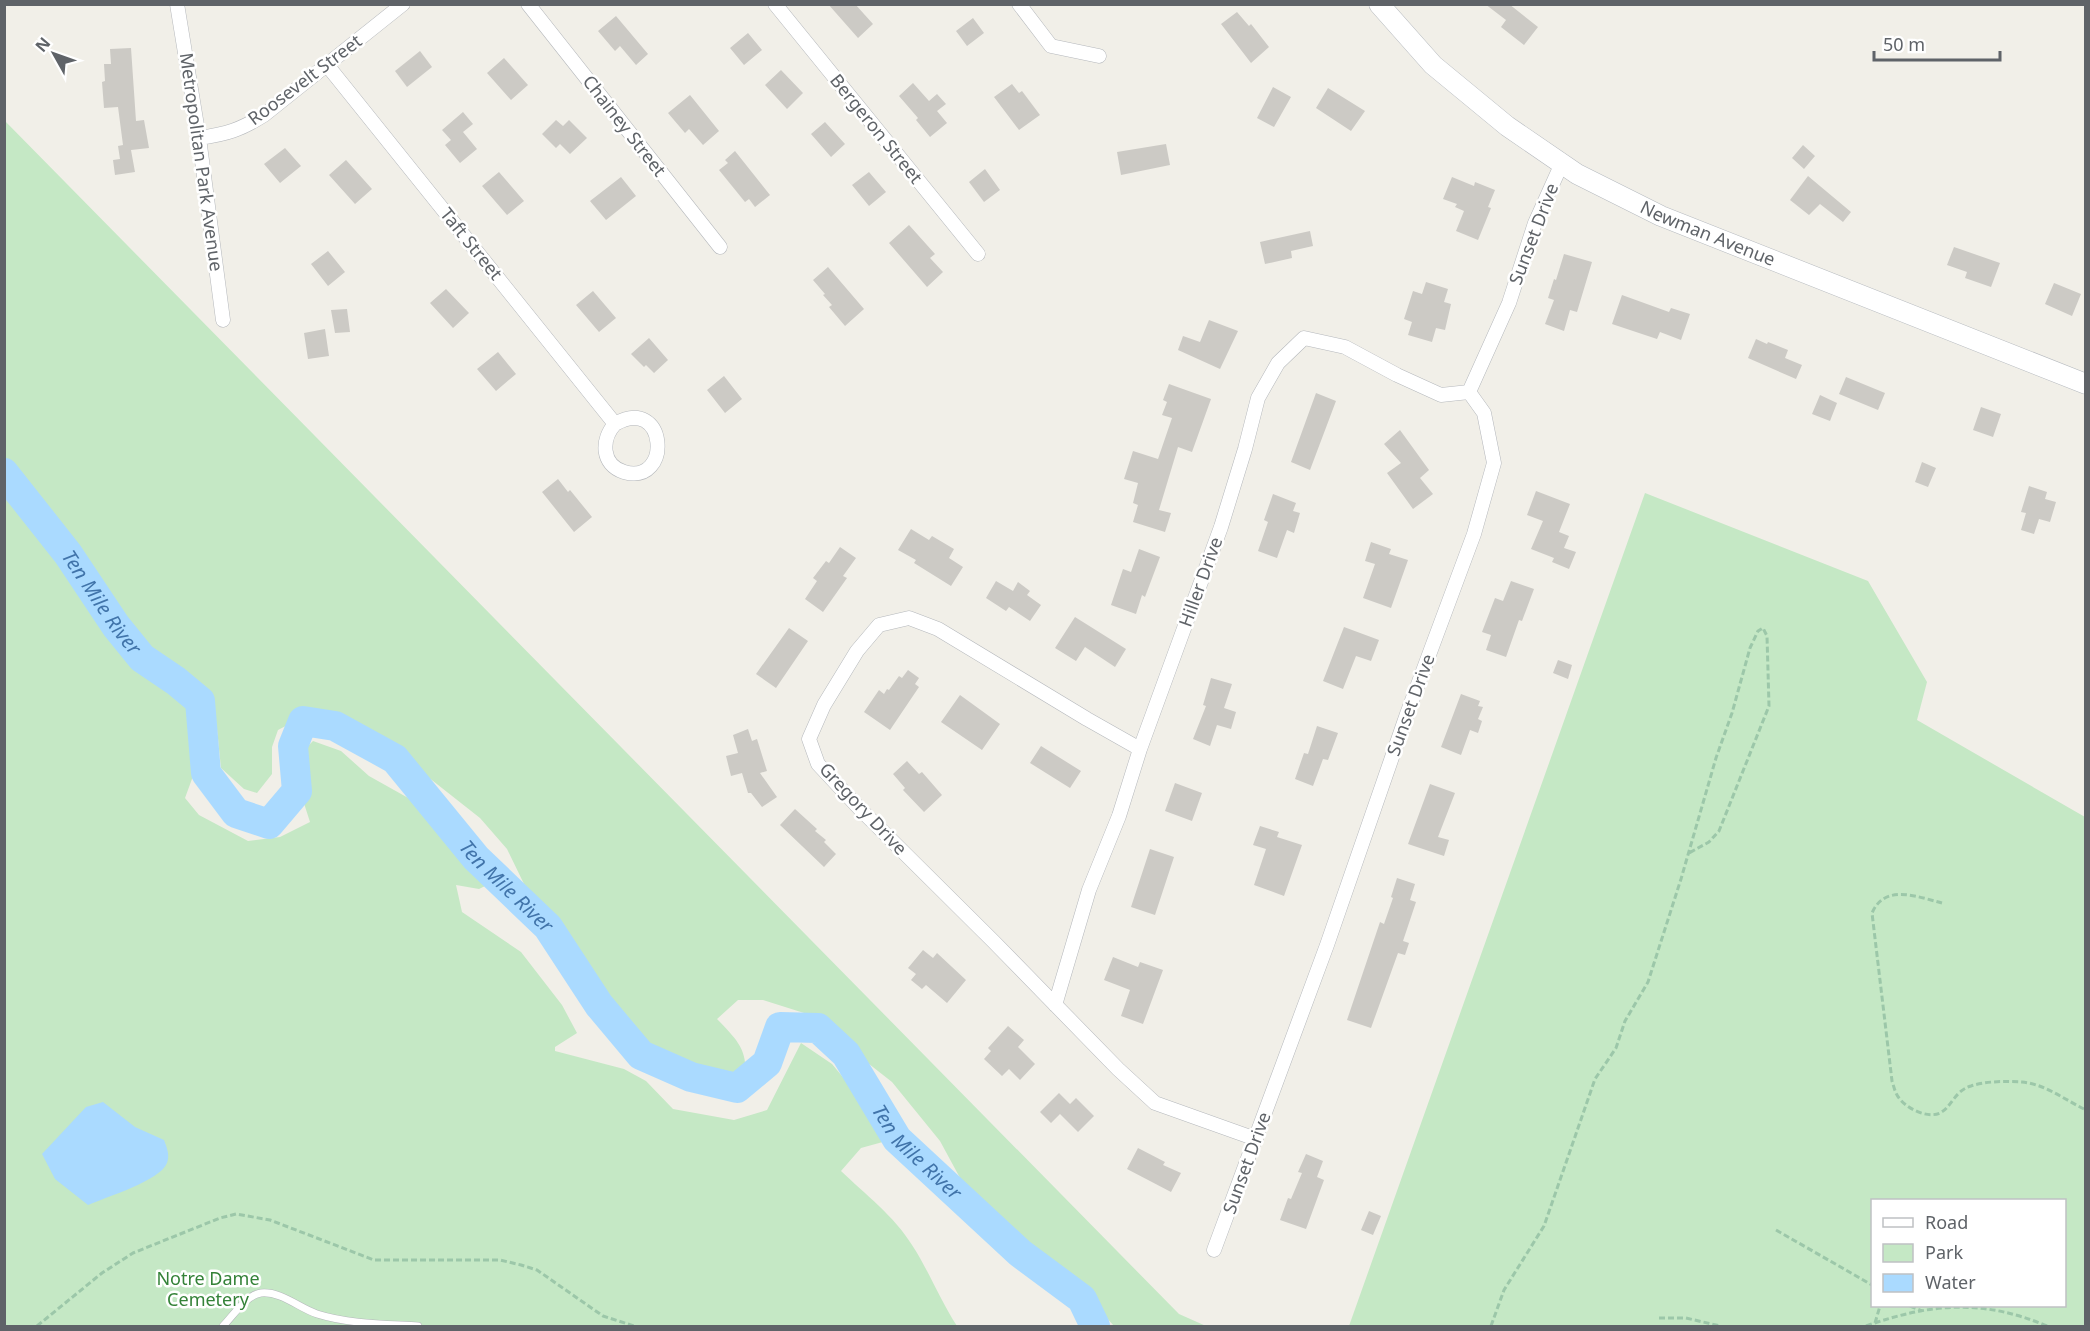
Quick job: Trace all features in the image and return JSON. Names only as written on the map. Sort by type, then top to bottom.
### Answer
[{"type":"main road","name":"Newman Avenue","points":[[1379,4],[1433,65],[1506,126],[1578,174],[1661,216],[2085,384]]},
{"type":"street","name":"Metropolitan Park Avenue","points":[[177,4],[199,138],[223,320]]},
{"type":"street","name":"Roosevelt Street","points":[[199,138],[229,133],[245,127],[264,115],[403,4]]},
{"type":"street","name":"Chainey Street","points":[[528,4],[720,247]]},
{"type":"street","name":"Bergeron Street","points":[[775,4],[978,254]]},
{"type":"street","points":[[1018,4],[1051,46],[1099,56]]},
{"type":"street","name":"Taft Street","points":[[327,65],[615,424]]},
{"type":"street","name":"Sunset Drive","points":[[1214,1250],[1256,1140],[1470,544],[1494,464],[1484,413],[1469,392],[1509,303],[1535,223],[1562,163]]},
{"type":"street","name":"Hiller Drive","points":[[1055,1005],[1089,890],[1119,816],[1140,749],[1221,527],[1258,398],[1278,363],[1304,338],[1345,347],[1441,395],[1469,392]]},
{"type":"street","points":[[623,419],[639,419],[654,429],[658,437],[657,456],[645,470],[626,472],[610,462],[604,446],[609,430],[615,424],[623,419]]},
{"type":"street","name":"Gregory Drive","points":[[1140,749],[938,629],[909,618],[879,625],[857,651],[824,705],[809,739],[818,764],[859,808],[1118,1069],[1155,1103],[1256,1140]]},
{"type":"lane","points":[[223,1326],[247,1301],[262,1293],[272,1294],[315,1313],[342,1319],[418,1326]]},
{"type":"path","points":[[1491,1326],[1510,1278],[1544,1226],[1595,1080],[1616,1048],[1625,1021],[1648,982],[1750,648],[1758,631],[1763,628],[1767,636],[1769,683],[1767,712],[1719,831],[1709,842],[1689,853]]},
{"type":"path","points":[[1942,903],[1896,894],[1881,899],[1872,913],[1892,1081],[1898,1097],[1911,1108],[1922,1113],[1936,1114],[1943,1111],[1959,1092],[1971,1086],[1984,1083],[2022,1082],[2040,1086],[2085,1110]]},
{"type":"path","points":[[36,1326],[102,1273],[133,1253],[220,1218],[236,1214],[270,1220],[374,1260],[500,1260],[521,1265],[537,1270],[603,1316],[634,1326]]},
{"type":"path","points":[[1776,1230],[1871,1284]]},
{"type":"path","points":[[1875,1323],[1879,1307]]},
{"type":"path","points":[[1914,1307],[1922,1311]]},
{"type":"path","points":[[1866,1326],[1922,1311],[1948,1307]]},
{"type":"path","points":[[1974,1307],[2002,1312],[2047,1326]]},
{"type":"path","points":[[1659,1318],[1686,1318],[1720,1326]]},
{"type":"green space","name":"Notre Dame Cemetery","points":[[4,120],[1179,1314],[1206,1326],[1114,1326],[1067,1274],[972,1200],[940,1141],[892,1082],[804,1013],[763,1000],[738,1000],[717,1019],[735,1038],[743,1052],[744,1078],[716,1085],[683,1073],[652,1051],[561,938],[525,886],[507,849],[480,818],[414,766],[386,761],[329,717],[307,715],[278,730],[272,747],[272,774],[257,793],[244,789],[221,768],[217,729],[211,721],[198,714],[188,731],[196,768],[185,798],[199,815],[248,841],[280,837],[310,822],[291,763],[313,741],[341,751],[369,776],[419,804],[484,863],[485,886],[479,889],[456,885],[462,912],[521,952],[562,1005],[577,1033],[555,1047],[555,1051],[624,1069],[646,1081],[673,1109],[734,1120],[767,1110],[801,1043],[832,1064],[875,1116],[890,1140],[861,1148],[841,1171],[905,1234],[957,1326],[5,1326]]},
{"type":"green space","points":[[1645,493],[1868,581],[1927,682],[1917,720],[2085,817],[2085,1326],[1349,1326]]},
{"type":"water","points":[[103,1102],[135,1127],[164,1140],[168,1160],[162,1170],[144,1182],[88,1205],[55,1179],[42,1154],[86,1107]]},
{"type":"building","points":[[828,4],[855,4],[873,24],[858,38]]},
{"type":"building","points":[[1485,4],[1509,4],[1538,27],[1524,45],[1501,27],[1506,20]]},
{"type":"building","points":[[1237,12],[1249,26],[1251,24],[1269,47],[1251,63],[1221,24]]},
{"type":"building","points":[[616,16],[648,54],[636,65],[620,46],[615,51],[598,31]]},
{"type":"building","points":[[973,18],[984,33],[967,46],[956,31]]},
{"type":"building","points":[[748,33],[762,50],[744,65],[730,48]]},
{"type":"building","points":[[131,48],[136,121],[144,120],[149,148],[131,150],[135,172],[115,175],[113,160],[120,159],[118,146],[123,145],[118,107],[104,108],[102,82],[105,81],[104,64],[111,64],[110,49]]},
{"type":"building","points":[[420,51],[432,67],[407,87],[395,71]]},
{"type":"building","points":[[504,58],[528,85],[511,100],[487,73]]},
{"type":"building","points":[[781,70],[803,93],[787,109],[765,85]]},
{"type":"building","points":[[913,83],[929,101],[937,94],[946,104],[937,111],[947,123],[930,137],[916,120],[918,118],[899,96]]},
{"type":"building","points":[[1012,84],[1019,93],[1022,91],[1040,115],[1019,130],[994,97]]},
{"type":"building","points":[[1273,87],[1291,97],[1274,127],[1257,118]]},
{"type":"building","points":[[1328,88],[1365,111],[1351,131],[1316,108]]},
{"type":"building","points":[[690,95],[719,131],[703,145],[689,129],[685,133],[668,113]]},
{"type":"building","points":[[463,112],[473,124],[463,132],[477,149],[460,163],[445,145],[451,140],[442,130]]},
{"type":"building","points":[[556,120],[563,126],[569,120],[587,138],[570,154],[560,144],[556,148],[542,134]]},
{"type":"building","points":[[825,122],[845,144],[831,157],[811,134]]},
{"type":"building","points":[[1166,144],[1170,165],[1121,175],[1117,152]]},
{"type":"building","points":[[1803,145],[1815,156],[1804,169],[1792,158]]},
{"type":"building","points":[[285,148],[301,166],[280,183],[264,164]]},
{"type":"building","points":[[735,151],[770,195],[755,207],[749,199],[745,202],[719,170],[728,163],[725,160]]},
{"type":"building","points":[[346,160],[372,189],[355,204],[329,175]]},
{"type":"building","points":[[985,169],[1000,190],[984,202],[969,182]]},
{"type":"building","points":[[499,172],[524,201],[507,215],[482,186]]},
{"type":"building","points":[[869,172],[886,192],[869,206],[852,185]]},
{"type":"building","points":[[1808,176],[1851,212],[1843,222],[1820,204],[1809,215],[1790,200]]},
{"type":"building","points":[[621,177],[636,196],[606,220],[590,201]]},
{"type":"building","points":[[1452,177],[1474,186],[1475,182],[1495,190],[1488,207],[1491,208],[1478,240],[1456,231],[1464,211],[1455,207],[1457,204],[1443,199]]},
{"type":"building","points":[[909,225],[935,254],[930,258],[943,272],[927,287],[889,243]]},
{"type":"building","points":[[1310,231],[1313,246],[1291,251],[1292,258],[1265,264],[1260,242]]},
{"type":"building","points":[[1954,247],[2000,263],[1991,287],[1965,278],[1967,272],[1947,265]]},
{"type":"building","points":[[328,251],[345,272],[328,286],[311,264]]},
{"type":"building","points":[[1564,254],[1592,262],[1577,312],[1570,310],[1564,331],[1545,324],[1554,300],[1548,298]]},
{"type":"building","points":[[828,267],[864,309],[845,326],[829,307],[832,305],[813,280]]},
{"type":"building","points":[[1426,282],[1448,289],[1444,302],[1451,304],[1445,330],[1436,328],[1432,342],[1408,335],[1412,322],[1404,319],[1413,291],[1422,294]]},
{"type":"building","points":[[2054,283],[2081,294],[2072,316],[2045,304]]},
{"type":"building","points":[[446,289],[469,313],[453,328],[430,303]]},
{"type":"building","points":[[593,291],[616,318],[599,332],[576,305]]},
{"type":"building","points":[[1622,295],[1669,312],[1671,308],[1690,314],[1681,340],[1660,332],[1657,339],[1612,324]]},
{"type":"building","points":[[347,309],[350,332],[335,333],[331,310]]},
{"type":"building","points":[[1209,320],[1238,331],[1220,369],[1178,350],[1183,336],[1200,342]]},
{"type":"building","points":[[325,329],[329,356],[308,359],[304,333]]},
{"type":"building","points":[[649,338],[668,360],[654,373],[631,354]]},
{"type":"building","points":[[1756,339],[1788,350],[1785,358],[1802,365],[1796,379],[1748,358]]},
{"type":"building","points":[[498,352],[516,374],[496,391],[477,369]]},
{"type":"building","points":[[724,376],[742,399],[725,413],[707,390]]},
{"type":"building","points":[[1846,377],[1885,393],[1878,410],[1839,394]]},
{"type":"building","points":[[1169,384],[1211,399],[1192,452],[1178,447],[1159,510],[1171,513],[1165,532],[1133,522],[1138,505],[1133,503],[1138,483],[1124,479],[1133,451],[1158,459],[1172,418],[1162,415],[1167,402],[1163,400]]},
{"type":"building","points":[[1316,393],[1336,401],[1310,470],[1291,462]]},
{"type":"building","points":[[1820,395],[1837,403],[1830,421],[1812,414]]},
{"type":"building","points":[[1981,407],[2001,414],[1993,437],[1973,430]]},
{"type":"building","points":[[1400,430],[1429,470],[1420,478],[1433,494],[1413,509],[1387,473],[1401,463],[1384,444]]},
{"type":"building","points":[[1922,462],[1936,468],[1928,487],[1915,482]]},
{"type":"building","points":[[558,479],[592,517],[574,532],[542,492]]},
{"type":"building","points":[[2029,486],[2047,492],[2045,499],[2056,502],[2050,522],[2039,519],[2034,534],[2021,530],[2026,513],[2021,512]]},
{"type":"building","points":[[1536,491],[1570,504],[1559,532],[1569,536],[1564,548],[1576,552],[1569,569],[1552,562],[1554,558],[1531,549],[1543,521],[1527,515]]},
{"type":"building","points":[[1273,494],[1296,503],[1293,511],[1300,513],[1294,533],[1287,530],[1277,558],[1258,551],[1268,522],[1264,520]]},
{"type":"building","points":[[911,529],[929,540],[932,536],[954,549],[949,558],[963,567],[951,586],[914,563],[916,560],[898,550]]},
{"type":"building","points":[[1371,542],[1391,549],[1389,554],[1408,560],[1391,608],[1363,598],[1375,564],[1365,561]]},
{"type":"building","points":[[840,547],[856,558],[843,576],[847,578],[823,612],[805,599],[817,581],[813,578],[826,561],[829,563]]},
{"type":"building","points":[[1139,549],[1160,557],[1145,597],[1142,595],[1136,614],[1111,605],[1123,569],[1131,572]]},
{"type":"building","points":[[996,581],[1013,591],[1018,582],[1030,591],[1027,595],[1041,605],[1030,621],[1009,607],[1006,611],[986,598]]},
{"type":"building","points":[[1511,581],[1534,589],[1522,621],[1519,620],[1506,657],[1486,650],[1491,635],[1482,632],[1495,598],[1503,601]]},
{"type":"building","points":[[1075,617],[1126,649],[1115,667],[1085,647],[1076,661],[1055,648]]},
{"type":"building","points":[[1344,627],[1379,640],[1371,661],[1356,656],[1343,689],[1323,681]]},
{"type":"building","points":[[789,628],[808,641],[776,688],[756,674]]},
{"type":"building","points":[[1558,660],[1572,665],[1568,679],[1553,673]]},
{"type":"building","points":[[908,670],[919,678],[915,684],[919,687],[890,730],[864,712],[879,690],[884,694],[899,676],[902,678]]},
{"type":"building","points":[[1211,678],[1232,684],[1224,708],[1236,712],[1231,729],[1217,725],[1210,746],[1193,739],[1206,706],[1203,705]]},
{"type":"building","points":[[1461,694],[1480,701],[1478,706],[1483,707],[1478,719],[1482,721],[1478,733],[1470,730],[1461,755],[1441,747]]},
{"type":"building","points":[[960,695],[1000,724],[982,750],[941,722]]},
{"type":"building","points":[[1317,726],[1338,733],[1328,760],[1323,759],[1313,786],[1295,779],[1304,753],[1308,754]]},
{"type":"building","points":[[748,729],[752,741],[757,739],[767,771],[760,773],[777,797],[762,807],[751,793],[748,793],[742,773],[731,776],[726,756],[738,753],[733,735]]},
{"type":"building","points":[[1041,746],[1081,771],[1070,788],[1030,763]]},
{"type":"building","points":[[907,761],[919,774],[922,772],[942,795],[924,812],[903,790],[905,788],[893,774]]},
{"type":"building","points":[[1175,783],[1202,793],[1192,821],[1165,811]]},
{"type":"building","points":[[1430,784],[1455,793],[1438,837],[1449,840],[1444,856],[1408,844]]},
{"type":"building","points":[[795,809],[817,829],[815,831],[826,840],[824,842],[836,854],[824,867],[780,825]]},
{"type":"building","points":[[1260,826],[1279,832],[1277,837],[1302,845],[1284,896],[1254,885],[1266,849],[1253,845]]},
{"type":"building","points":[[1150,849],[1174,857],[1155,915],[1131,907]]},
{"type":"building","points":[[1397,878],[1415,884],[1410,900],[1416,902],[1403,941],[1409,943],[1405,955],[1398,953],[1371,1028],[1347,1020],[1380,922],[1384,924]]},
{"type":"building","points":[[923,950],[933,958],[937,953],[966,980],[947,1003],[926,985],[922,989],[911,980],[916,974],[908,968]]},
{"type":"building","points":[[1113,957],[1138,967],[1140,962],[1163,970],[1143,1024],[1121,1016],[1130,990],[1104,980]]},
{"type":"building","points":[[1008,1026],[1024,1040],[1018,1047],[1035,1064],[1020,1080],[1009,1069],[1002,1076],[984,1059],[991,1051],[988,1048]]},
{"type":"building","points":[[1059,1093],[1070,1104],[1076,1098],[1094,1116],[1078,1132],[1060,1114],[1051,1123],[1040,1112]]},
{"type":"building","points":[[1138,1148],[1165,1162],[1163,1165],[1181,1173],[1171,1192],[1127,1169]]},
{"type":"building","points":[[1306,1154],[1323,1161],[1317,1177],[1324,1180],[1306,1229],[1280,1220],[1288,1198],[1291,1199],[1302,1173],[1298,1172]]},
{"type":"building","points":[[1369,1211],[1381,1216],[1373,1235],[1361,1230]]},
{"type":"waterway","name":"Ten Mile River","points":[[4,473],[68,554],[116,626],[142,658],[200,701],[206,773],[236,813],[269,824],[297,791],[293,746],[303,721],[335,726],[395,759],[476,858],[548,927],[599,1005],[641,1055],[691,1077],[737,1088],[767,1063],[780,1027],[818,1028],[846,1054],[897,1139],[1020,1253],[1082,1299],[1095,1326]]}]
